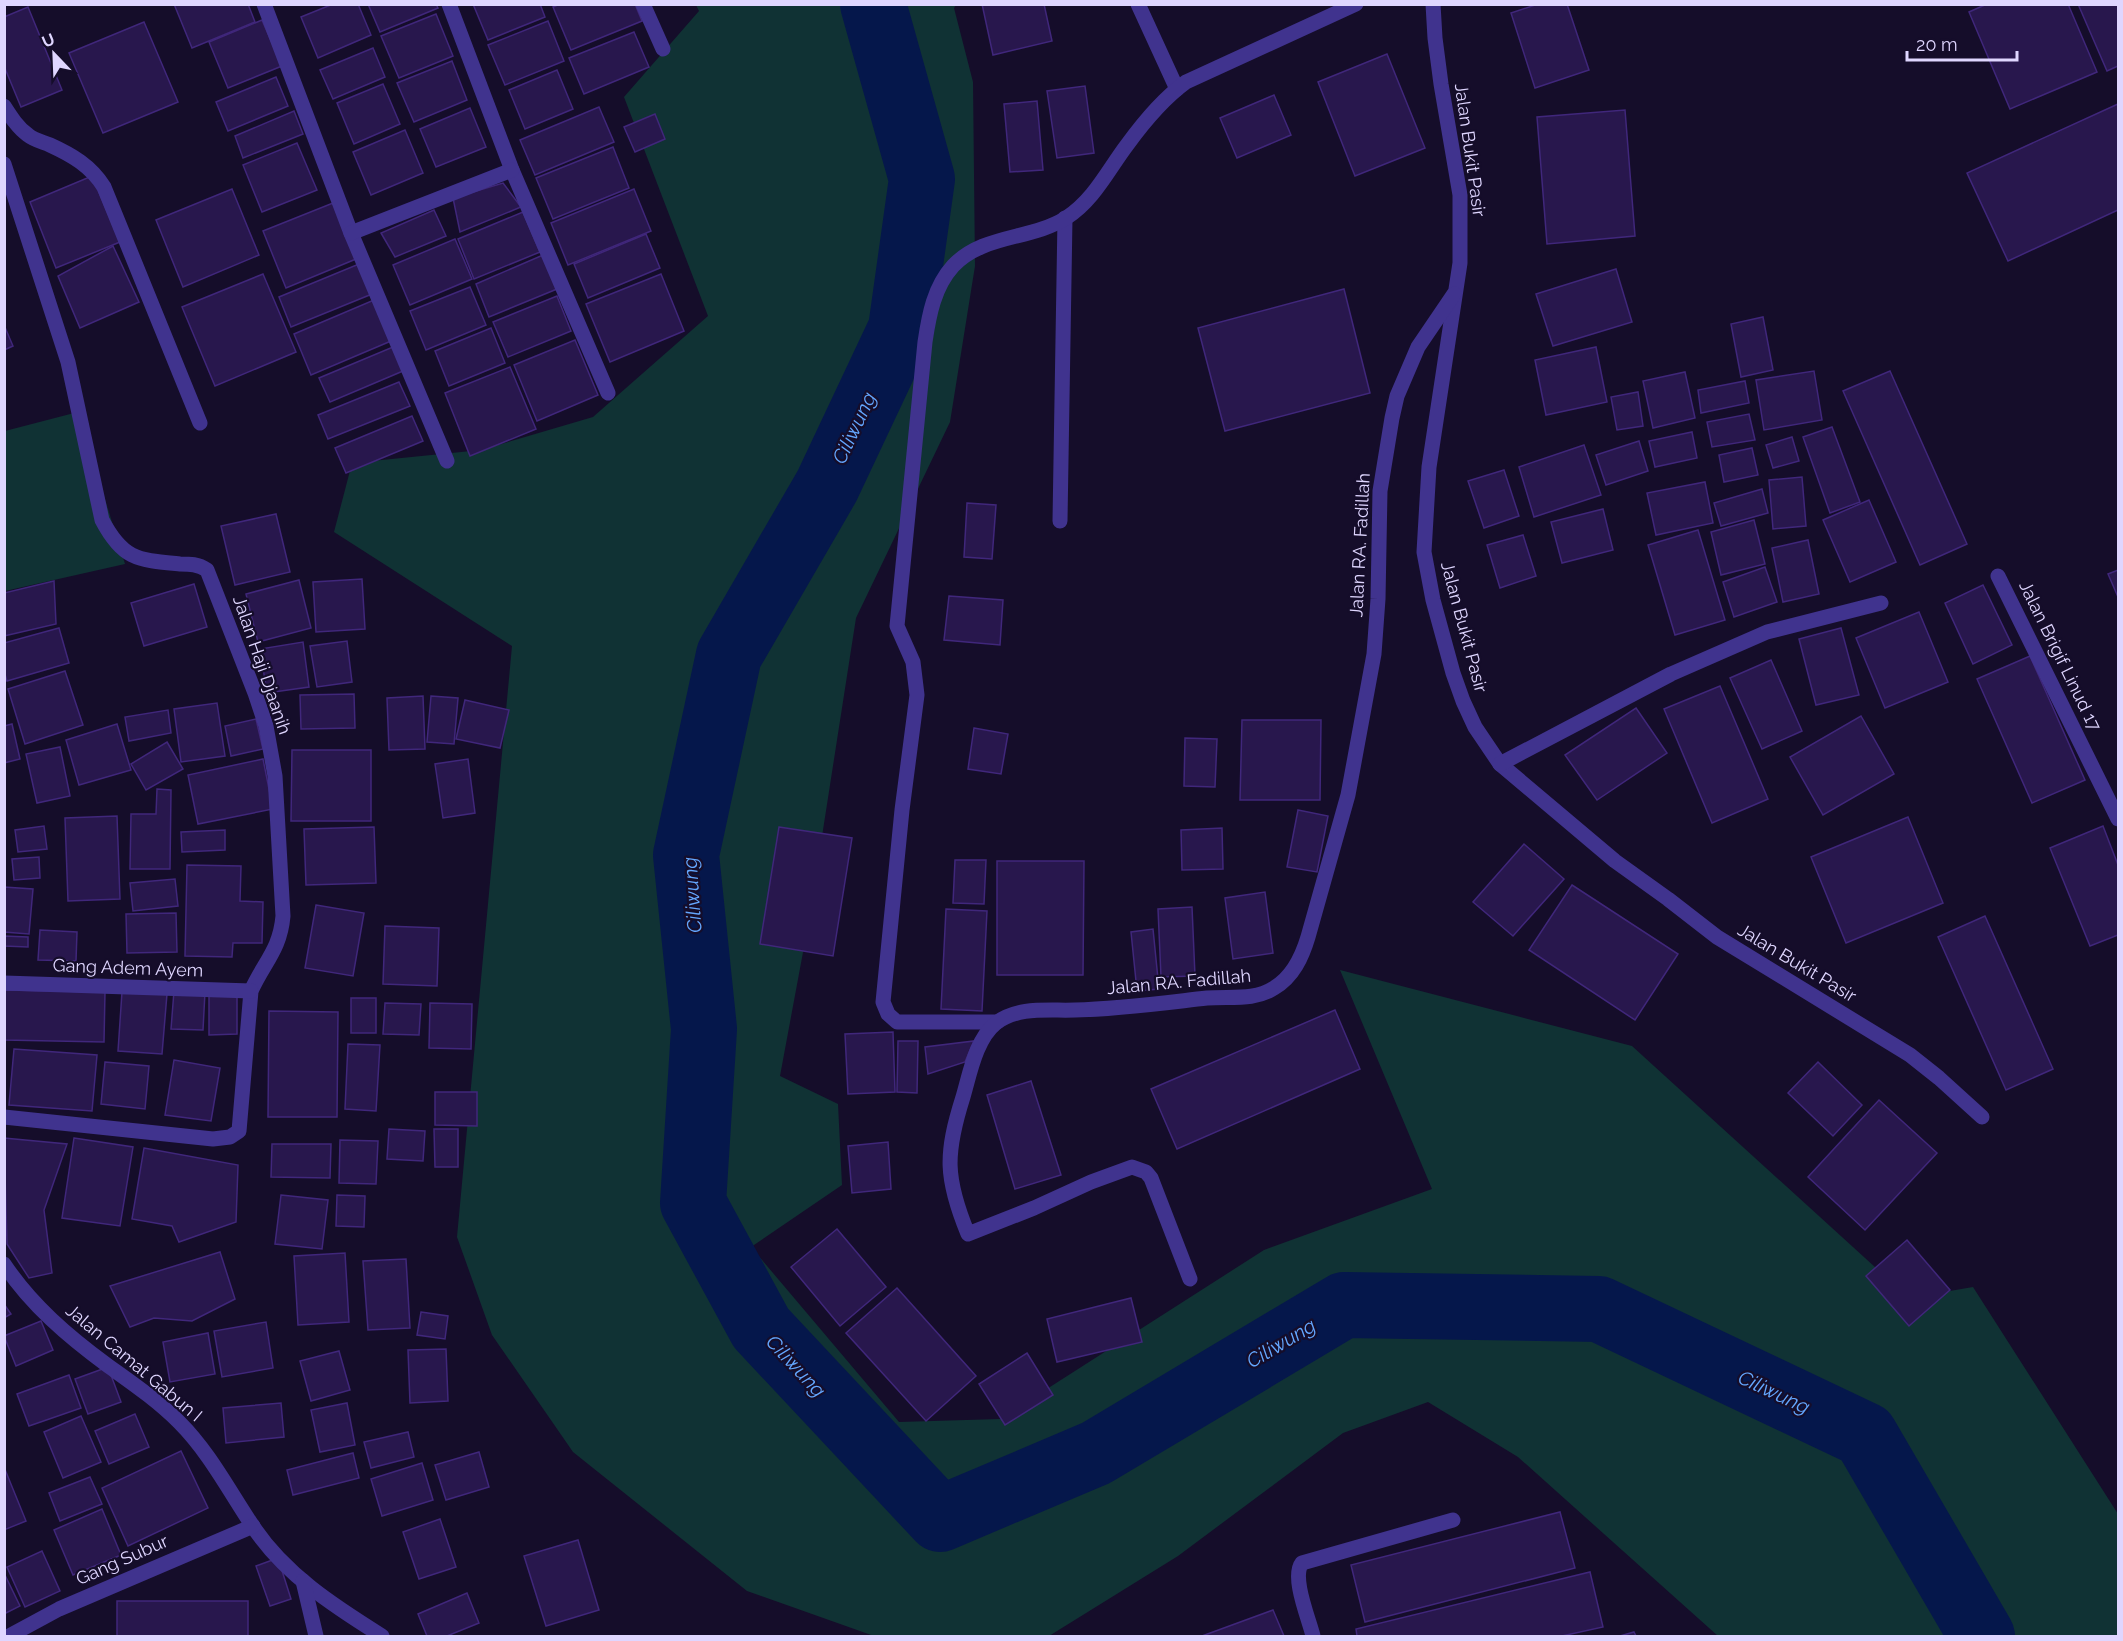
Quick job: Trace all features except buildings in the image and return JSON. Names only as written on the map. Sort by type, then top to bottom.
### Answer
[{"type":"street","points":[[264,4],[351,233],[447,461]]},
{"type":"street","points":[[449,4],[512,170],[608,393]]},
{"type":"street","points":[[643,4],[663,49]]},
{"type":"street","points":[[1138,4],[1177,89]]},
{"type":"street","points":[[997,1022],[897,1022],[885,1009],[883,1002],[901,822],[917,695],[913,662],[897,626],[930,311],[940,286],[953,267],[965,256],[986,244],[1065,218],[1095,192],[1127,145],[1186,82],[1356,4]]},
{"type":"street","name":"Jalan Bukit Pasir","points":[[1433,4],[1441,84],[1460,195],[1460,263],[1429,467],[1424,552],[1433,600],[1463,701],[1487,747],[1500,764],[1615,861],[1718,937],[1910,1055],[1982,1117]]},
{"type":"street","points":[[4,106],[15,123],[28,136],[58,148],[87,166],[104,187],[200,423]]},
{"type":"street","name":"Jalan Haji Djaanih","points":[[4,164],[68,363],[102,520],[110,535],[131,557],[148,561],[200,565],[207,570],[255,693],[266,726],[275,776],[283,916],[282,934],[277,946],[259,973],[251,992],[240,1131],[230,1137],[213,1139],[4,1117]]},
{"type":"street","points":[[351,233],[512,170]]},
{"type":"street","points":[[1060,521],[1065,218]]},
{"type":"street","name":"Jalan RA. Fadillah","points":[[997,1022],[1011,1014],[1029,1011],[1086,1010],[1211,998],[1259,996],[1287,979],[1297,965],[1304,952],[1348,795],[1371,675],[1378,599],[1380,491],[1397,396],[1418,347],[1454,294]]},
{"type":"street","name":"Jalan Brigif Linud 17","points":[[1998,576],[2118,819]]},
{"type":"street","points":[[1500,764],[1671,674],[1767,632],[1881,603]]},
{"type":"street","name":"Gang Adem Ayem","points":[[4,983],[251,992]]},
{"type":"street","points":[[997,1022],[987,1032],[977,1052],[951,1140],[949,1169],[952,1189],[968,1234],[1132,1167],[1146,1172],[1151,1178],[1190,1279]]},
{"type":"street","name":"Jalan Camat Gabun I","points":[[4,1264],[33,1302],[68,1335],[165,1408],[196,1440],[213,1462],[253,1526],[303,1581],[330,1603],[382,1636]]},
{"type":"street","points":[[1314,1636],[1298,1578],[1299,1567],[1302,1563],[1453,1520]]},
{"type":"street","name":"Gang Subur","points":[[9,1636],[59,1609],[253,1526]]},
{"type":"street","points":[[303,1581],[316,1636]]},
{"type":"green space","points":[[696,5],[956,5],[954,8],[973,82],[975,266],[950,422],[856,618],[809,920],[780,1076],[838,1104],[842,1185],[751,1247],[899,1422],[1000,1419],[1264,1250],[1432,1189],[1340,970],[1632,1046],[1909,1298],[1973,1287],[2118,1514],[2118,1636],[1718,1636],[1518,1457],[1428,1402],[1343,1433],[1178,1556],[1049,1636],[874,1636],[747,1591],[573,1452],[492,1335],[457,1237],[512,646],[334,532],[352,463],[481,450],[593,417],[708,316],[624,97],[699,11]]},
{"type":"green space","points":[[78,412],[125,564],[5,591],[5,431]]},
{"type":"waterway","name":"Ciliwung","points":[[873,4],[922,179],[901,329],[827,486],[729,655],[686,855],[704,1029],[693,1203],[761,1328],[940,1519],[1096,1453],[1344,1305],[1599,1309],[1865,1435],[1982,1636]]}]
